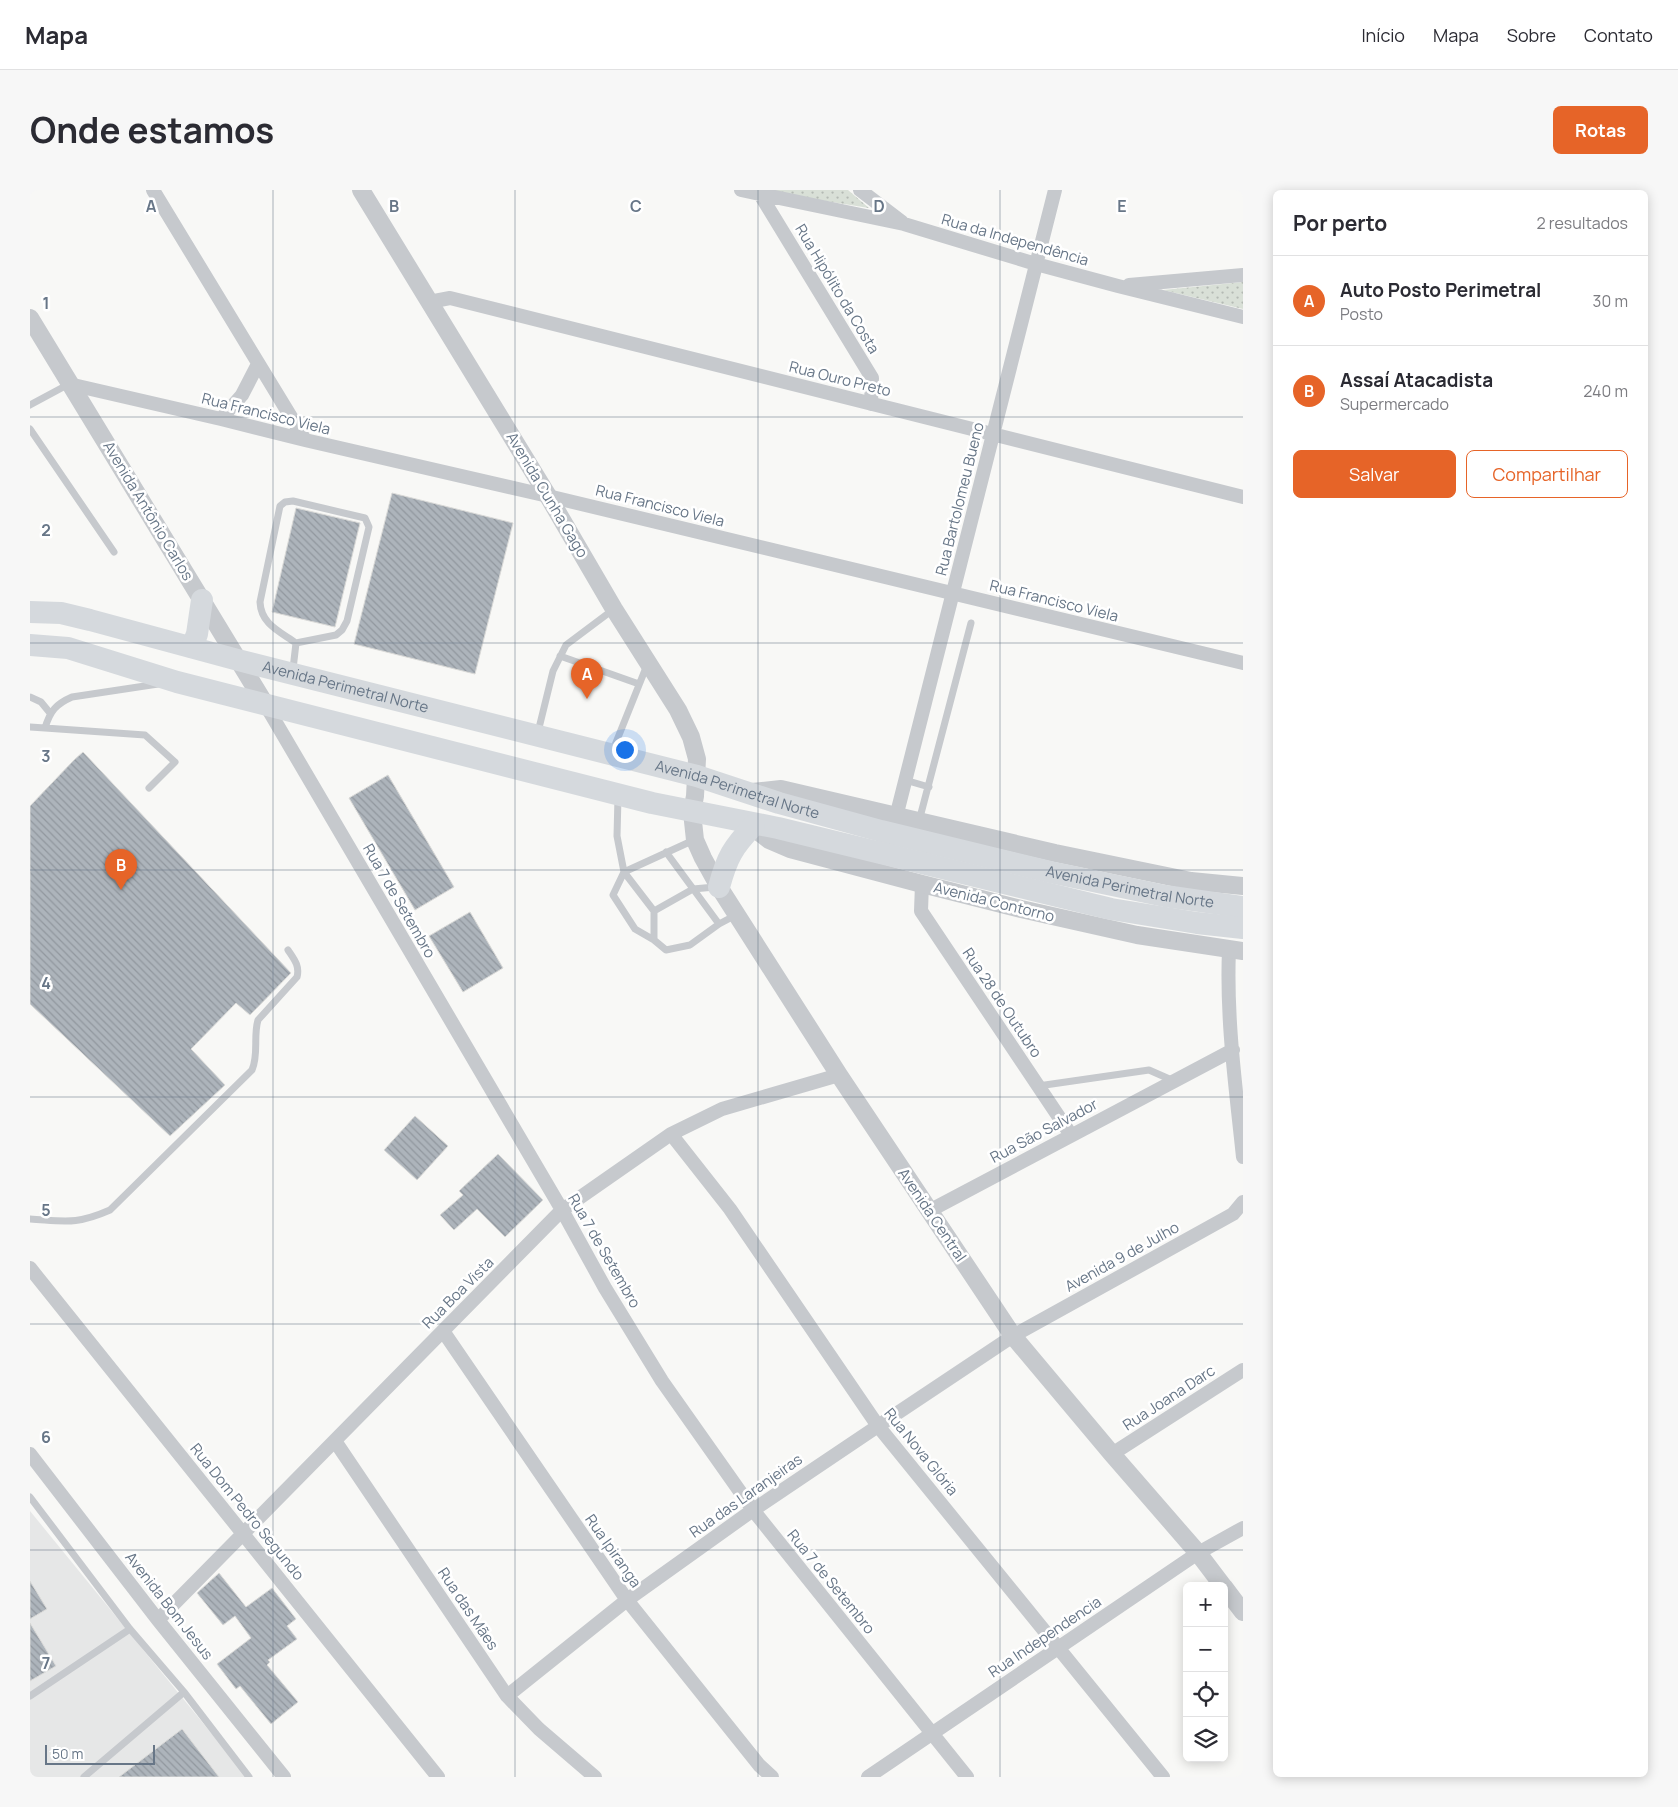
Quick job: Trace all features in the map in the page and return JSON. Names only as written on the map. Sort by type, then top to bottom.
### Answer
[{"type":"highway","points":[[192,647],[198,634],[202,600]]},
{"type":"highway","name":"Avenida Perimetral Norte","points":[[30,612],[61,614],[90,620],[238,660],[697,776],[779,803],[881,831],[1055,873],[1165,896],[1243,906]]},
{"type":"highway","name":"Avenida Perimetral Norte","points":[[30,645],[68,648],[177,682],[618,795],[754,825],[778,828],[1111,909],[1197,924],[1243,928]]},
{"type":"highway","points":[[719,886],[726,863],[733,850],[754,825]]},
{"type":"street","points":[[152,190],[305,440]]},
{"type":"street","name":"Avenida Cunha Gago","points":[[362,190],[548,496],[614,609],[678,710],[691,737],[697,759],[697,776],[692,812]]},
{"type":"street","name":"Rua da Independência","points":[[741,190],[759,192],[904,224],[1036,264],[1243,317]]},
{"type":"street","name":"Rua da Independência","points":[[860,190],[904,224]]},
{"type":"street","name":"Rua Bartolomeu Bueno","points":[[896,817],[1055,190]]},
{"type":"street","name":"Rua Hipólito da Costa","points":[[759,192],[872,378],[871,404]]},
{"type":"street","name":"Rua da Independência","points":[[1118,286],[1243,275]]},
{"type":"street","name":"Rua Ouro Preto","points":[[430,302],[450,298],[1243,497]]},
{"type":"street","name":"Avenida Antônio Carlos","points":[[30,318],[265,704]]},
{"type":"street","points":[[221,419],[242,395],[258,364]]},
{"type":"street","name":"Rua Francisco Viela","points":[[69,384],[548,496],[1243,663]]},
{"type":"street","name":"Rua 7 de Setembro","points":[[265,704],[562,1210],[605,1288],[662,1381],[753,1510],[967,1777]]},
{"type":"street","points":[[748,792],[781,789],[918,822],[1191,881],[1243,886]]},
{"type":"street","name":"Avenida Central","points":[[692,812],[695,840],[719,886],[839,1075],[1013,1336],[1198,1553],[1220,1582]]},
{"type":"street","name":"Avenida Contorno","points":[[754,825],[769,840],[790,849],[1021,910],[1137,935],[1236,950]]},
{"type":"street","name":"Rua 28 de Outubro","points":[[922,884],[921,911],[1071,1135]]},
{"type":"street","points":[[1236,950],[1228,979],[1243,1157]]},
{"type":"street","name":"Rua São Salvador","points":[[929,1211],[1233,1050]]},
{"type":"street","name":"Rua Boa Vista","points":[[158,1620],[562,1210],[671,1134],[722,1109],[839,1075]]},
{"type":"street","name":"Rua Nova Glória","points":[[671,1134],[730,1208],[878,1426],[1163,1777]]},
{"type":"street","name":"Avenida 9 de Julho","points":[[1013,1336],[1233,1214],[1243,1202]]},
{"type":"street","name":"Rua Dom Pedro Segundo","points":[[30,1268],[438,1777]]},
{"type":"street","name":"Rua Ipiranga","points":[[443,1331],[627,1600],[759,1765],[772,1777]]},
{"type":"street","name":"Rua das Laranjeiras","points":[[507,1696],[627,1600],[753,1510],[1013,1336]]},
{"type":"street","name":"Rua Joana Darc","points":[[1112,1454],[1243,1370]]},
{"type":"street","name":"Rua das Mães","points":[[335,1440],[507,1696],[539,1729],[595,1777]]},
{"type":"street","name":"Avenida Bom Jesus","points":[[30,1454],[158,1620],[284,1777]]},
{"type":"street","name":"Rua Independencia","points":[[868,1777],[1198,1553],[1243,1528]]},
{"type":"street","name":"Avenida Central","points":[[1228,1592],[1243,1612]]},
{"type":"lane","points":[[30,405],[69,384]]},
{"type":"lane","points":[[30,430],[114,552]]},
{"type":"lane","points":[[294,501],[365,518],[369,527],[347,621],[342,630],[336,635],[296,642],[264,620],[260,611],[260,602],[280,506],[285,502],[294,501]]},
{"type":"lane","points":[[537,735],[553,671],[566,645],[614,609]]},
{"type":"lane","points":[[918,822],[929,787],[971,623]]},
{"type":"lane","points":[[292,673],[296,642]]},
{"type":"lane","points":[[560,656],[640,684]]},
{"type":"lane","points":[[611,754],[648,663]]},
{"type":"lane","points":[[45,728],[50,713],[63,701],[72,697],[177,682]]},
{"type":"lane","points":[[30,697],[41,702],[50,713]]},
{"type":"lane","points":[[30,727],[145,735],[175,762],[149,788]]},
{"type":"lane","points":[[905,780],[929,787]]},
{"type":"lane","points":[[618,795],[617,836],[624,872],[654,911],[654,940]]},
{"type":"lane","points":[[695,840],[624,872],[613,895],[635,929],[654,940],[666,950],[690,945],[719,924],[737,915]]},
{"type":"lane","points":[[666,852],[719,924]]},
{"type":"lane","points":[[654,911],[693,888],[719,886]]},
{"type":"lane","points":[[30,1219],[69,1222],[91,1218],[110,1210],[252,1070],[256,1061],[256,1026],[258,1020],[297,977],[298,966],[288,950]]},
{"type":"lane","name":"Rua São Salvador","points":[[1038,1086],[1149,1070],[1174,1080]]},
{"type":"lane","points":[[30,1497],[130,1629],[184,1692],[249,1777]]},
{"type":"lane","points":[[30,1696],[130,1629]]},
{"type":"lane","points":[[84,1777],[184,1692]]},
{"type":"shaded area","points":[[848,190],[869,208],[763,191]]},
{"type":"shaded area","points":[[1243,282],[1243,309],[1163,290]]},
{"type":"shaded area","points":[[30,1511],[247,1777],[30,1777]]},
{"type":"building","points":[[392,493],[513,523],[475,674],[354,644]]},
{"type":"building","points":[[296,508],[360,523],[335,627],[272,612]]},
{"type":"building","points":[[83,752],[291,973],[250,1015],[236,1003],[191,1049],[225,1085],[170,1136],[30,1004],[30,806]]},
{"type":"building","points":[[388,775],[454,887],[415,910],[349,798]]},
{"type":"building","points":[[470,912],[503,968],[463,992],[429,936]]},
{"type":"building","points":[[415,1116],[448,1146],[417,1180],[384,1150]]},
{"type":"building","points":[[498,1154],[543,1200],[505,1237],[477,1209],[454,1230],[440,1215],[463,1195],[459,1191]]},
{"type":"building","points":[[219,1573],[246,1607],[272,1588],[296,1619],[287,1626],[297,1639],[268,1660],[270,1662],[267,1665],[298,1702],[271,1724],[240,1686],[236,1689],[217,1664],[251,1638],[235,1616],[223,1625],[197,1593]]},
{"type":"building","points":[[30,1581],[47,1609],[30,1619]]},
{"type":"building","points":[[30,1623],[56,1666],[30,1681]]},
{"type":"building","points":[[182,1729],[219,1777],[119,1777]]},
{"type":"place","name":"Auto Posto Perimetral","points":[[587,699]]},
{"type":"place","name":"Assaí Atacadista","points":[[121,890]]}]
